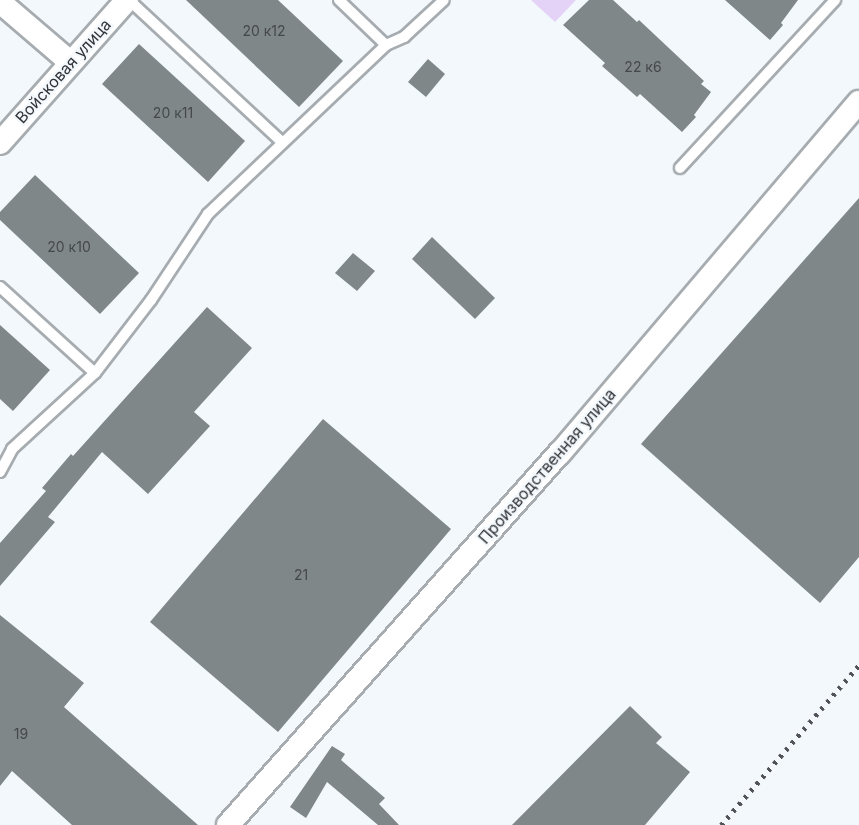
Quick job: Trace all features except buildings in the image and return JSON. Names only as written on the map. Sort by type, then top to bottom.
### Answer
[{"type":"street","name":"Войсковая улица","points":[[0,143],[69,62],[128,0]]},
{"type":"street","points":[[0,2],[69,62]]},
{"type":"street","name":"Производственная улица","points":[[228,825],[560,453],[859,102]]},
{"type":"lane","points":[[128,0],[282,142]]},
{"type":"lane","points":[[339,0],[386,45]]},
{"type":"lane","points":[[0,472],[12,449],[95,373],[151,300],[208,214],[386,45],[404,37],[444,0]]},
{"type":"lane","points":[[680,168],[835,0]]},
{"type":"lane","points":[[0,287],[95,373]]},
{"type":"shaded area","points":[[531,0],[576,0],[555,22]]},
{"type":"railway","points":[[721,825],[859,665]]}]
